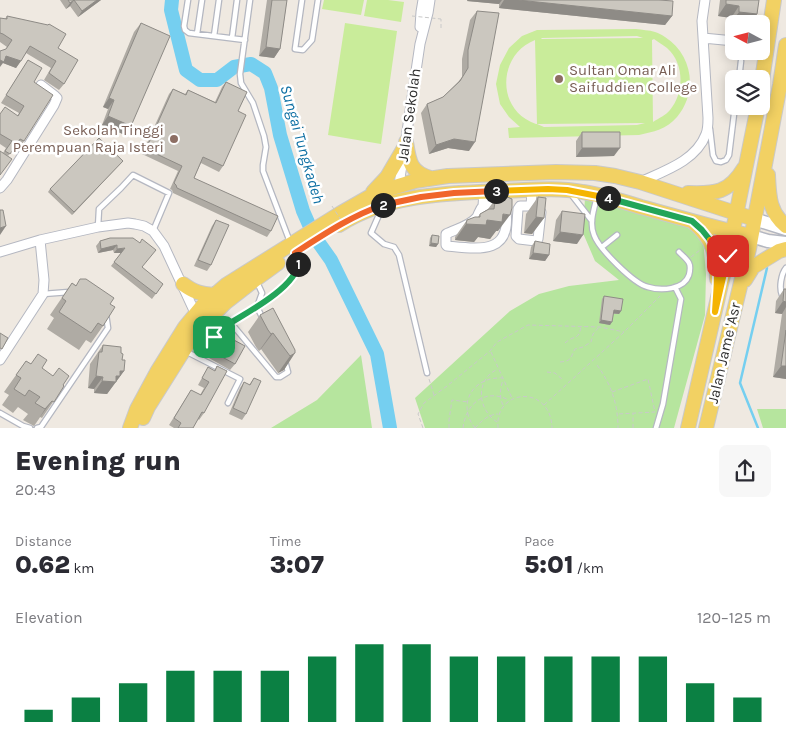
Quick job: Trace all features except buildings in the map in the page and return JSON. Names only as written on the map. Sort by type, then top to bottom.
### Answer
[{"type":"main road","points":[[764,70],[774,0]]},
{"type":"main road","points":[[786,45],[767,155],[770,201],[773,211],[786,228]]},
{"type":"main road","name":"Jalan Jame 'Asr","points":[[688,428],[715,312],[756,115]]},
{"type":"main road","points":[[405,144],[410,163],[414,169],[420,175],[430,178]]},
{"type":"main road","points":[[375,204],[405,144]]},
{"type":"main road","name":"Jalan Jame 'Asr","points":[[706,428],[740,287],[767,155]]},
{"type":"main road","points":[[675,192],[713,193],[724,189],[739,176],[746,163]]},
{"type":"main road","points":[[139,428],[148,407],[184,350],[214,295],[226,286],[296,247],[329,226],[375,204],[390,195],[399,185],[430,178],[468,175],[576,172],[609,175],[675,192],[786,228]]},
{"type":"main road","points":[[399,185],[413,191],[437,190],[483,198],[532,190],[567,190],[598,195],[732,232],[768,241],[786,243]]},
{"type":"main road","points":[[375,204],[454,193]]},
{"type":"main road","points":[[692,221],[711,242],[716,261],[715,312],[733,317]]},
{"type":"main road","points":[[130,428],[145,393],[172,347],[296,247]]},
{"type":"main road","points":[[740,287],[753,267],[786,249]]},
{"type":"main road","points":[[183,284],[199,294],[214,295]]},
{"type":"street","name":"Jalan Sekolah","points":[[420,44],[420,12],[423,0]]},
{"type":"street","name":"Jalan Sekolah","points":[[399,185],[420,44],[430,0]]},
{"type":"street","points":[[640,182],[689,157],[707,132],[708,118],[702,38],[704,0]]},
{"type":"street","points":[[702,38],[725,40]]},
{"type":"street","points":[[763,60],[765,64]]},
{"type":"street","points":[[0,188],[7,180],[57,98],[41,85]]},
{"type":"street","points":[[531,206],[532,190]]},
{"type":"street","points":[[483,198],[506,212],[507,224],[503,238],[494,245],[483,248],[447,246],[446,234],[472,221],[477,216],[483,198]]},
{"type":"street","points":[[0,252],[40,240],[98,227],[128,223],[136,224],[153,231],[164,246],[183,284],[197,325]]},
{"type":"street","points":[[0,360],[8,342],[43,294],[44,280],[40,240]]},
{"type":"lane","points":[[188,0],[184,26],[185,30],[189,33],[245,40]]},
{"type":"lane","points":[[197,34],[202,0]]},
{"type":"lane","points":[[214,36],[219,0]]},
{"type":"lane","points":[[232,38],[237,0]]},
{"type":"lane","points":[[197,325],[205,342],[257,307],[289,282],[297,270],[296,247],[263,171],[266,146],[264,136],[253,103],[241,83],[240,74],[250,0]]},
{"type":"lane","points":[[302,0],[295,49],[303,50],[312,40],[318,0]]},
{"type":"lane","points":[[740,70],[741,61]]},
{"type":"lane","points":[[708,118],[713,155],[716,161],[721,162],[726,160],[728,156],[734,115]]},
{"type":"lane","points":[[98,227],[99,209],[133,174],[169,193],[153,231]]},
{"type":"lane","points":[[567,190],[592,221]]},
{"type":"lane","points":[[598,195],[592,221],[593,234],[620,268],[630,276],[647,287],[660,289],[675,287],[683,283],[690,274],[689,262],[679,252]]},
{"type":"lane","points":[[375,204],[377,222],[371,233],[384,244],[394,247],[399,255],[426,373]]},
{"type":"lane","points":[[602,247],[617,235]]},
{"type":"lane","points":[[786,268],[782,272],[784,280],[780,293],[786,296]]},
{"type":"lane","points":[[256,279],[262,293],[257,307],[266,324]]},
{"type":"lane","points":[[656,428],[663,404],[681,299],[675,287]]},
{"type":"lane","points":[[43,294],[77,292]]},
{"type":"lane","points":[[37,428],[42,427],[108,328],[106,312]]},
{"type":"lane","points":[[231,323],[276,377],[280,377],[288,372],[287,365],[282,357]]},
{"type":"lane","points":[[184,350],[240,378],[228,403]]},
{"type":"lane","points":[[0,413],[22,426],[30,428]]},
{"type":"path","points":[[412,16],[441,19],[440,28]]},
{"type":"path","points":[[332,206],[346,228]]},
{"type":"path","points":[[687,260],[711,242]]},
{"type":"path","points":[[544,405],[660,297],[660,289]]},
{"type":"path","points":[[423,428],[418,414],[424,402],[490,351],[497,342],[528,325],[600,327],[624,332]]},
{"type":"path","points":[[565,343],[571,338],[579,336],[581,326]]},
{"type":"path","points":[[560,362],[568,360],[572,357],[575,350],[591,342],[593,334],[600,327]]},
{"type":"path","points":[[490,351],[513,399]]},
{"type":"path","points":[[597,364],[606,376],[612,392],[618,414],[618,428]]},
{"type":"path","points":[[498,369],[489,375],[483,384],[481,398],[485,410],[498,422]]},
{"type":"path","points":[[547,372],[555,373],[564,380]]},
{"type":"path","points":[[426,373],[434,395]]},
{"type":"path","points":[[499,414],[489,415],[475,428],[468,417],[468,402],[471,393],[477,385],[486,379],[503,379]]},
{"type":"path","points":[[503,379],[500,396],[503,406]]},
{"type":"path","points":[[612,392],[648,380],[655,412],[618,414]]},
{"type":"path","points":[[463,428],[467,412],[481,398],[500,396],[510,400]]},
{"type":"path","points":[[498,428],[499,414],[503,406],[513,399],[532,397],[540,401],[548,410],[552,418],[552,428]]},
{"type":"path","points":[[449,428],[452,400],[468,402]]},
{"type":"path","points":[[632,428],[633,413]]},
{"type":"green space","points":[[324,0],[364,0],[361,15],[322,9]]},
{"type":"green space","points":[[367,0],[404,2],[401,22],[364,16]]},
{"type":"green space","points":[[345,23],[397,31],[381,144],[328,135]]},
{"type":"green space","points":[[636,29],[660,34],[674,45],[682,54],[687,64],[690,85],[684,107],[669,124],[655,131],[639,135],[509,138],[508,128],[520,127],[509,117],[500,104],[496,84],[500,65],[509,48],[522,36],[537,30]],"holes":[[[637,36],[643,38],[541,39]],[[654,39],[673,55],[680,70],[680,87],[675,103],[670,110],[653,122],[652,40]],[[535,40],[536,124],[523,117],[514,108],[508,96],[506,83],[508,70],[514,58],[522,47]],[[645,123],[637,125],[544,127],[537,124]]]},
{"type":"green space","points":[[585,197],[676,219],[703,239],[706,274],[705,315],[674,428],[425,428],[415,398],[510,311],[539,294],[569,286],[619,280],[595,261],[583,233]]},
{"type":"green space","points":[[361,355],[372,428],[271,428],[317,400]]},
{"type":"green space","points":[[757,409],[786,409],[786,428],[763,428]]},
{"type":"waterway","name":"Sungai Tungkadeh","points":[[172,0],[171,10],[186,70],[200,80],[217,80],[234,67],[251,64],[265,73],[271,88],[280,135],[303,211],[314,236],[331,260],[377,354],[390,428]]},
{"type":"waterway","points":[[758,428],[740,383],[767,268]]},
{"type":"place","name":"Sultan Omar Ali Saifuddien College","points":[[559,79]]},
{"type":"place","name":"Sekolah Tinggi Perempuan Raja Isteri","points":[[174,139]]},
{"type":"route","points":[[214,337],[289,282],[297,270],[298,260],[295,253],[359,214],[384,205],[421,197],[454,193],[548,189],[567,190],[598,195],[692,221],[702,230],[712,244],[716,261],[717,279],[715,312],[728,256]]}]
